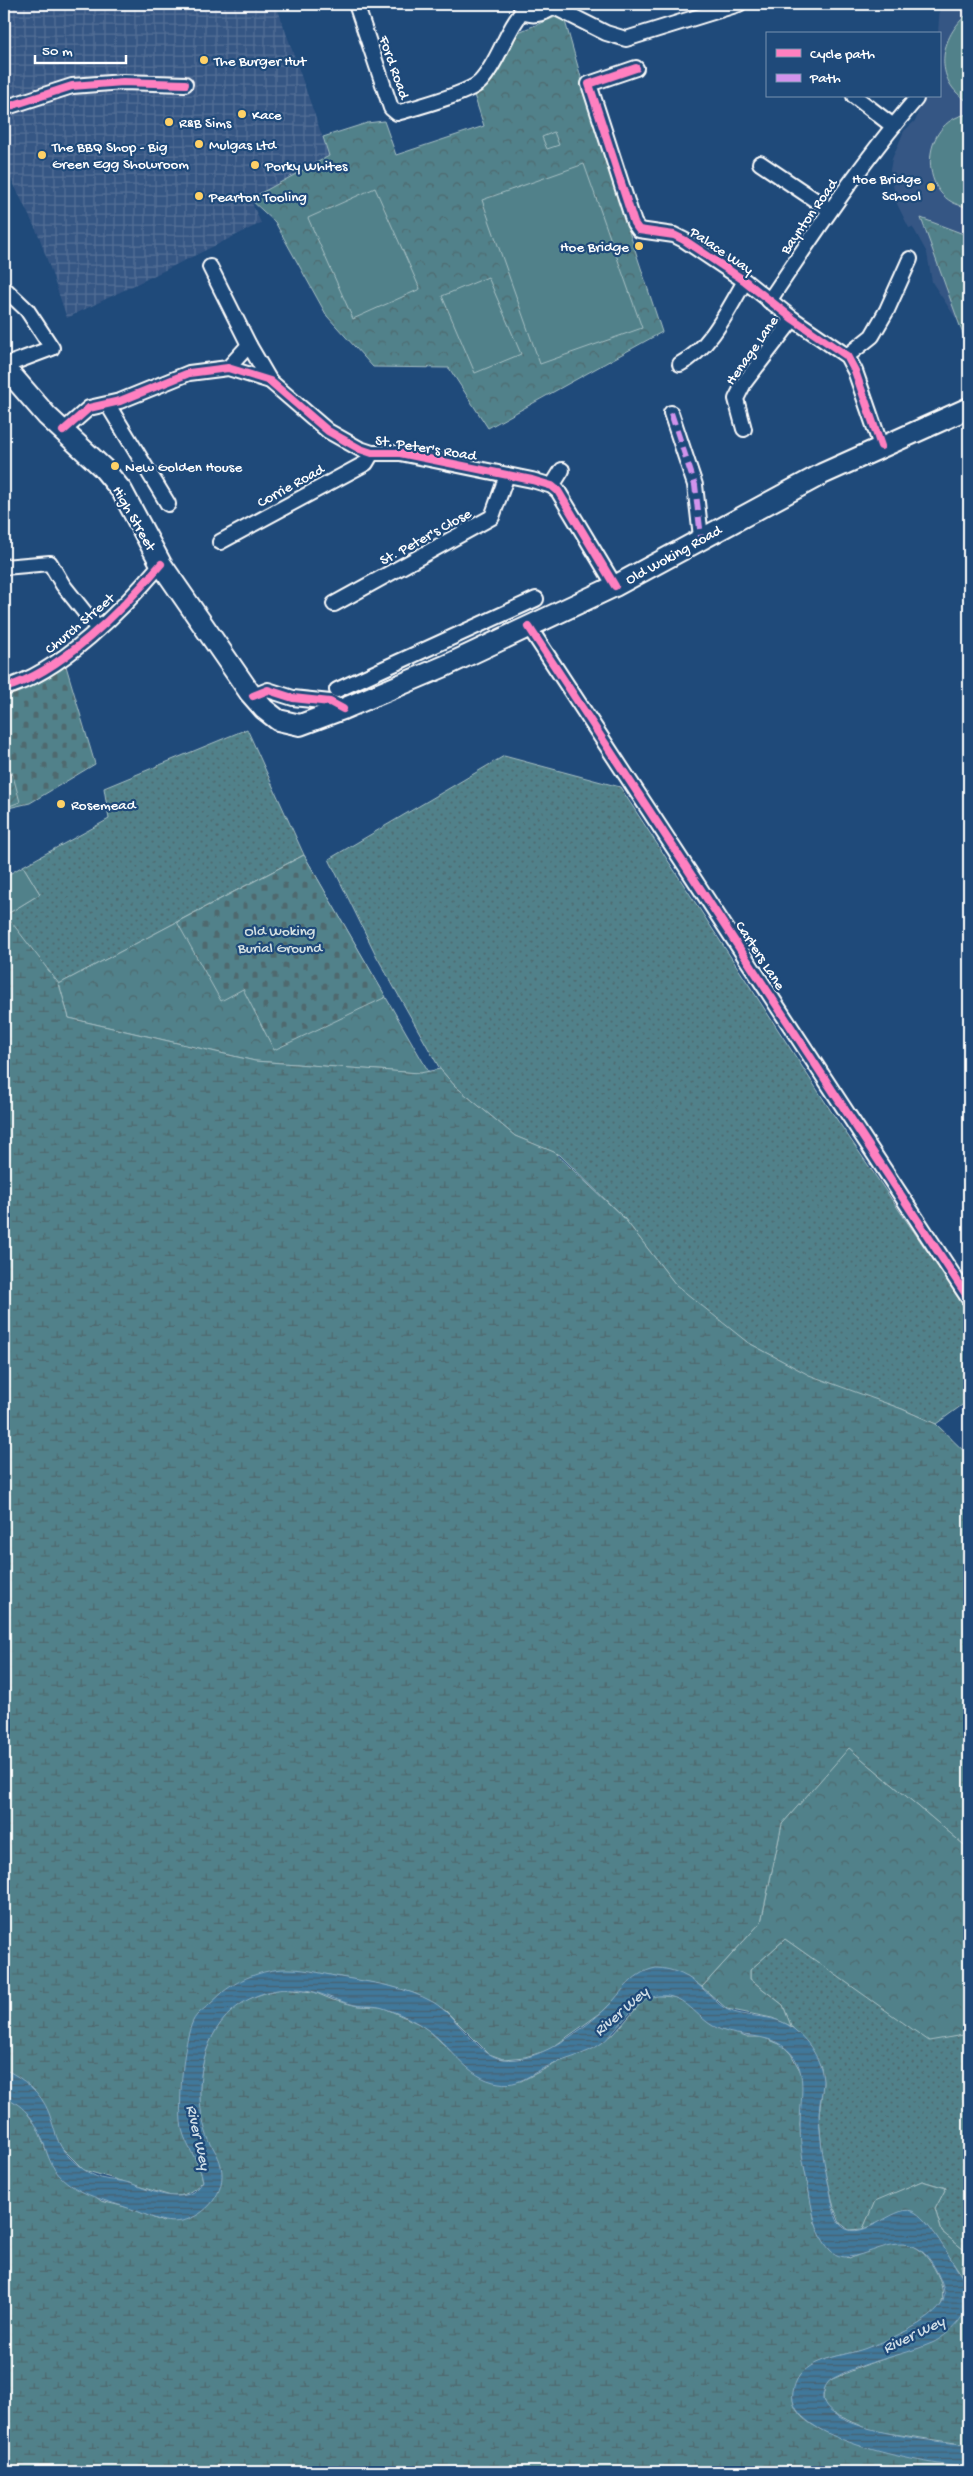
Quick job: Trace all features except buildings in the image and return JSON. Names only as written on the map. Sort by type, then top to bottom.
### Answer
[{"type":"main road","name":"High Street","points":[[4,368],[64,431],[103,468],[122,491],[161,564],[258,703]]},
{"type":"main road","name":"Old Woking Road","points":[[258,703],[278,720],[300,725],[343,710],[445,666],[615,586],[702,537],[881,446],[969,408]]},
{"type":"street","name":"Ford Road","points":[[356,4],[394,112],[476,86],[486,74],[522,8]]},
{"type":"street","points":[[522,8],[533,15],[554,5],[616,38],[626,39],[737,4]]},
{"type":"street","name":"Palace Way","points":[[636,68],[589,84],[634,223],[638,230],[674,235],[684,240],[745,281],[793,319],[847,356]]},
{"type":"street","points":[[4,108],[72,86],[123,82],[185,84]]},
{"type":"street","points":[[857,98],[893,126]]},
{"type":"street","name":"Baynton Road","points":[[770,301],[830,210],[893,126],[916,99]]},
{"type":"street","points":[[760,163],[830,210]]},
{"type":"street","points":[[881,446],[855,371],[847,356],[872,336],[888,310],[910,259]]},
{"type":"street","name":"St. Peter's Road","points":[[210,267],[249,345],[270,381],[328,431],[372,453],[400,453],[552,486]]},
{"type":"street","points":[[680,364],[694,357],[721,320],[745,281]]},
{"type":"street","points":[[4,368],[52,348],[27,310],[7,291]]},
{"type":"street","name":"Henage Lane","points":[[744,429],[736,399],[744,383],[793,319]]},
{"type":"street","points":[[228,368],[249,345]]},
{"type":"street","name":"St. Peter's Road","points":[[64,431],[84,411],[105,406],[189,373],[228,368],[270,381]]},
{"type":"street","points":[[105,406],[168,504]]},
{"type":"street","points":[[671,414],[695,485],[702,537]]},
{"type":"street","name":"Corrie Road","points":[[220,542],[366,462],[372,453]]},
{"type":"street","points":[[562,470],[552,486],[558,491],[615,586]]},
{"type":"street","name":"St. Peter's Close","points":[[334,604],[492,516],[507,476]]},
{"type":"street","points":[[4,567],[50,563],[63,585],[98,629]]},
{"type":"street","name":"Church Street","points":[[4,688],[18,684],[50,666],[98,629],[142,586],[161,564]]},
{"type":"street","points":[[337,690],[536,599]]},
{"type":"street","name":"Carters Lane","points":[[530,627],[969,1299]]},
{"type":"street","points":[[435,645],[445,666]]},
{"type":"street","points":[[258,703],[268,690],[293,698],[330,702],[343,710]]},
{"type":"shaded area","points":[[4,4],[276,4],[329,156],[250,199],[261,223],[67,318],[39,236],[4,164]]},
{"type":"shaded area","name":"Hoe Bridge School","points":[[940,4],[969,4],[969,361],[963,329],[932,282],[927,253],[915,231],[912,227],[909,228],[897,204],[890,170],[892,159],[904,131],[916,120],[922,98],[940,98],[940,32],[938,32]]},
{"type":"green space","points":[[969,13],[969,102],[957,93],[949,82],[945,71],[944,58],[951,34]]},
{"type":"green space","points":[[563,14],[598,137],[662,332],[488,428],[449,368],[373,367],[327,316],[275,222],[250,199],[329,156],[323,137],[367,123],[384,121],[396,155],[484,126],[473,92],[511,35]]},
{"type":"green space","points":[[969,114],[969,207],[952,202],[940,192],[933,177],[930,161],[933,145],[940,130],[952,120]]},
{"type":"green space","points":[[554,132],[559,145],[547,149],[542,137]]},
{"type":"green space","points":[[584,164],[642,328],[540,364],[482,200]]},
{"type":"green space","points":[[375,188],[420,289],[353,319],[308,218]]},
{"type":"green space","points":[[921,218],[969,236],[969,351]]},
{"type":"green space","points":[[488,277],[521,354],[475,373],[442,296]]},
{"type":"green space","points":[[66,666],[95,764],[30,803],[4,809],[4,694]]},
{"type":"green space","points":[[247,729],[304,855],[59,984],[4,921],[4,916],[40,894],[23,866],[109,819],[104,788]]},
{"type":"green space","points":[[504,756],[620,787],[831,1111],[969,1312],[969,1400],[936,1424],[902,1409],[817,1380],[747,1342],[682,1293],[624,1218],[560,1155],[515,1136],[455,1086],[440,1069],[377,957],[329,859]]},
{"type":"green space","points":[[12,772],[20,802],[4,808],[4,775]]},
{"type":"green space","points":[[304,855],[430,1074],[255,1061],[69,1018],[59,984]]},
{"type":"green space","name":"Old Woking Burial Ground","points":[[304,855],[386,997],[274,1050],[243,989],[221,1001],[177,922]]},
{"type":"green space","points":[[23,866],[40,894],[4,916],[4,877]]},
{"type":"green space","points":[[6,915],[59,984],[69,1018],[255,1061],[420,1073],[440,1069],[455,1086],[515,1136],[554,1152],[624,1218],[676,1285],[747,1342],[809,1375],[902,1409],[936,1424],[969,1456],[969,1849],[849,1748],[782,1824],[761,1922],[702,1987],[687,1977],[619,1995],[602,2012],[549,2050],[525,2057],[503,2059],[489,2054],[446,2011],[416,1994],[389,1986],[307,1971],[227,1989],[194,2020],[198,2162],[203,2181],[188,2193],[171,2196],[84,2170],[60,2146],[49,2115],[4,2069],[4,916]]},
{"type":"green space","points":[[848,1747],[969,1849],[969,2034],[929,2041],[785,1939],[750,1970],[750,1979],[783,2005],[791,2026],[772,2018],[727,2009],[702,1987],[761,1922],[782,1824]]},
{"type":"green space","points":[[785,1939],[929,2040],[969,2034],[969,2254],[942,2232],[935,2209],[946,2188],[922,2181],[875,2202],[863,2229],[849,2230],[840,2223],[834,2208],[822,2155],[819,2115],[823,2083],[821,2067],[805,2040],[791,2026],[783,2005],[750,1979],[750,1970]]},
{"type":"green space","points":[[281,1989],[314,1992],[333,2000],[358,2006],[382,2007],[424,2026],[471,2070],[521,2081],[614,2034],[642,2002],[653,1995],[673,1997],[685,2001],[710,2024],[746,2037],[762,2037],[782,2045],[791,2054],[802,2074],[804,2089],[800,2124],[804,2165],[815,2223],[849,2259],[887,2245],[911,2245],[925,2255],[937,2273],[943,2294],[942,2303],[938,2310],[925,2321],[869,2348],[817,2363],[800,2375],[793,2397],[796,2409],[803,2418],[814,2426],[845,2440],[882,2451],[945,2465],[969,2468],[969,2472],[4,2472],[4,2096],[22,2106],[38,2128],[49,2158],[101,2201],[130,2208],[163,2222],[221,2166],[205,2132],[201,2115],[200,2096],[204,2059],[218,2025],[244,2001]]},
{"type":"green space","points":[[922,2181],[946,2188],[935,2209],[942,2232],[969,2254],[969,2266],[961,2265],[963,2277],[926,2222],[881,2222],[863,2229],[875,2201]]},
{"type":"green space","points":[[961,2265],[969,2266],[969,2293]]},
{"type":"green space","points":[[969,2293],[969,2445],[873,2431],[830,2412],[824,2405],[825,2386],[830,2380],[863,2366],[931,2343],[968,2303]]},
{"type":"water","name":"River Wey","points":[[656,1968],[675,1971],[687,1977],[726,2009],[784,2023],[803,2038],[817,2058],[822,2073],[823,2085],[819,2115],[821,2143],[833,2207],[839,2223],[847,2229],[856,2231],[876,2224],[896,2213],[912,2211],[925,2221],[962,2277],[966,2278],[964,2279],[968,2288],[969,2301],[962,2316],[945,2335],[920,2348],[869,2363],[844,2373],[828,2382],[823,2395],[827,2407],[840,2418],[860,2426],[910,2437],[969,2445],[969,2468],[925,2462],[864,2447],[836,2437],[812,2424],[797,2409],[793,2392],[794,2388],[796,2381],[807,2369],[823,2360],[877,2344],[925,2320],[941,2305],[944,2297],[943,2288],[928,2257],[914,2246],[899,2244],[854,2256],[841,2256],[830,2250],[819,2233],[804,2166],[800,2131],[802,2079],[795,2058],[776,2042],[761,2037],[728,2032],[713,2026],[688,2005],[675,1998],[658,1996],[642,2002],[602,2043],[520,2081],[506,2084],[488,2080],[477,2075],[425,2028],[405,2016],[383,2008],[355,2005],[301,1989],[269,1992],[249,1999],[240,2004],[221,2023],[206,2051],[202,2067],[200,2101],[202,2117],[207,2136],[220,2162],[221,2185],[218,2194],[206,2208],[199,2214],[182,2221],[168,2222],[155,2218],[88,2195],[70,2185],[53,2167],[33,2121],[19,2105],[4,2096],[4,2069],[31,2086],[36,2092],[46,2105],[59,2142],[65,2152],[80,2167],[104,2179],[123,2181],[169,2196],[179,2196],[188,2194],[196,2189],[203,2181],[184,2137],[181,2122],[182,2070],[190,2030],[194,2018],[200,2012],[223,1992],[246,1978],[273,1970],[297,1969],[401,1989],[423,1997],[442,2008],[475,2043],[493,2056],[502,2059],[515,2059],[529,2057],[542,2052],[569,2037],[609,2006],[632,1980]]},
{"type":"marked path","points":[[671,413],[695,485],[701,537]]},
{"type":"cycle path","points":[[636,68],[589,84],[634,223],[639,230],[674,235],[684,240],[745,281],[793,319],[847,356],[855,371],[881,446]]},
{"type":"cycle path","points":[[4,108],[72,86],[123,82],[185,84]]},
{"type":"cycle path","points":[[63,431],[89,408],[120,401],[189,373],[228,368],[270,381],[328,431],[360,449],[372,453],[400,453],[532,480],[552,486],[558,491],[615,586]]},
{"type":"cycle path","points":[[4,688],[25,680],[69,654],[110,619],[161,564]]},
{"type":"cycle path","points":[[529,627],[969,1299]]},
{"type":"cycle path","points":[[253,696],[268,690],[293,698],[330,702],[343,709]]},
{"type":"place","name":"The Burger Hut","points":[[204,60]]},
{"type":"place","name":"Kace","points":[[242,114]]},
{"type":"place","name":"R&B Sims","points":[[169,122]]},
{"type":"place","name":"Mulgas Ltd","points":[[199,144]]},
{"type":"place","name":"The BBQ Shop - Big Green Egg Showroom","points":[[42,155]]},
{"type":"place","name":"Porky Whites","points":[[255,165]]},
{"type":"place","name":"Hoe Bridge School","points":[[931,187]]},
{"type":"place","name":"Pearton Tooling","points":[[199,196]]},
{"type":"place","name":"Hoe Bridge","points":[[639,246]]},
{"type":"place","name":"New Golden House","points":[[115,466]]},
{"type":"place","name":"Rosemead","points":[[61,804]]}]
